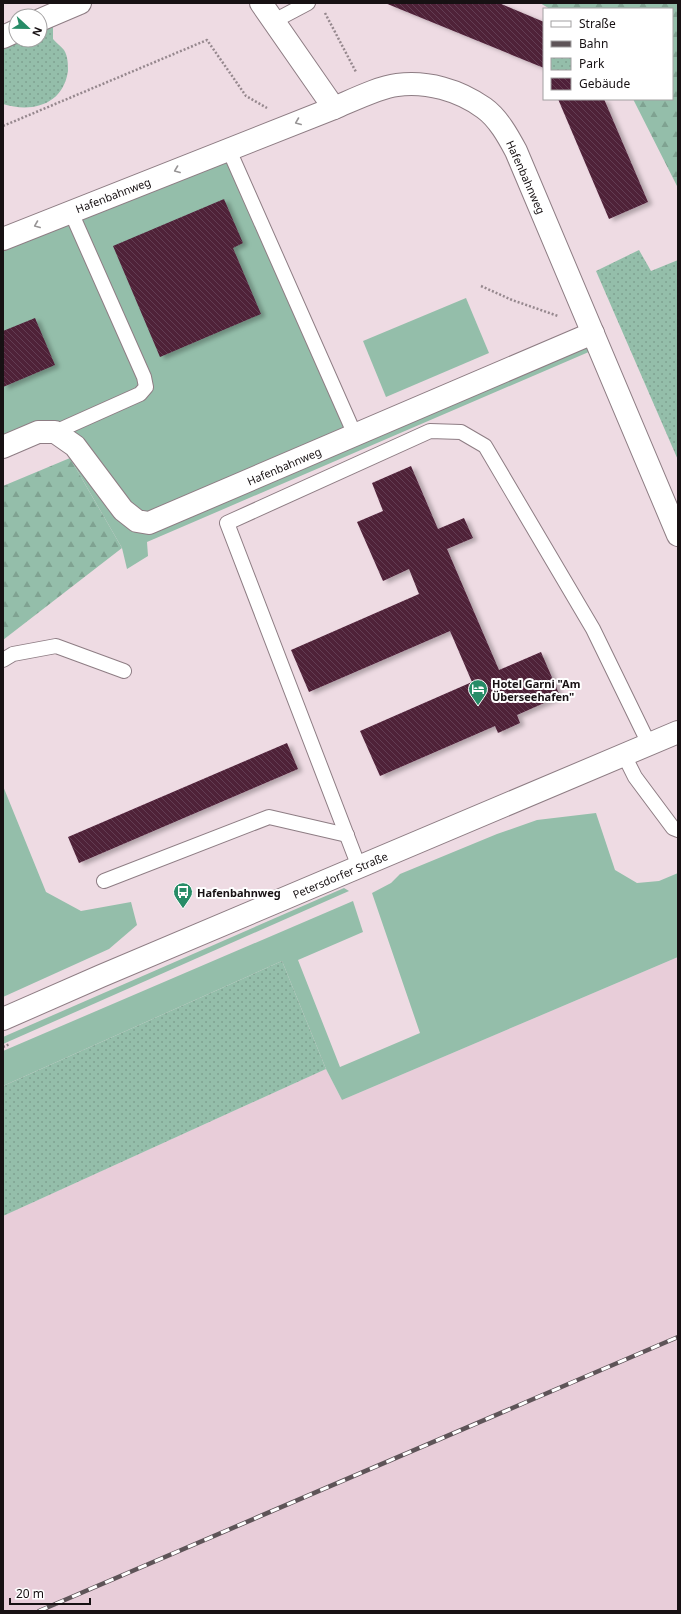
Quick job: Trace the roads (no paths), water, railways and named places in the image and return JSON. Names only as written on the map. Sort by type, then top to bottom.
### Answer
[{"type":"street","points":[[48,17],[80,3]]},
{"type":"street","points":[[261,3],[334,108]]},
{"type":"street","name":"Hafenbahnweg","points":[[3,239],[367,94],[396,85],[429,85],[457,93],[485,108],[504,130],[516,151],[678,535]]},
{"type":"street","name":"Hafenbahnweg","points":[[55,432],[75,446],[123,510],[137,521],[149,523],[593,333]]},
{"type":"street","points":[[3,447],[38,432],[55,432]]},
{"type":"street","name":"Petersdorfer Straße","points":[[3,1019],[678,732]]},
{"type":"lane","points":[[274,21],[308,3]]},
{"type":"lane","points":[[229,150],[355,435]]},
{"type":"lane","points":[[55,432],[140,394],[146,387],[144,377],[71,212]]},
{"type":"lane","points":[[359,867],[227,523],[430,431],[461,432],[485,446],[593,629],[649,744]]},
{"type":"lane","points":[[3,660],[13,654],[56,646],[124,671]]},
{"type":"lane","points":[[624,755],[635,777],[672,828],[678,830]]},
{"type":"lane","points":[[104,881],[269,817],[347,835]]},
{"type":"railway","points":[[39,1611],[678,1337]]},
{"type":"place","name":"Hotel Garni \"Am Überseehafen\"","points":[[478,706]]},
{"type":"place","name":"Hafenbahnweg","points":[[183,909]]}]
